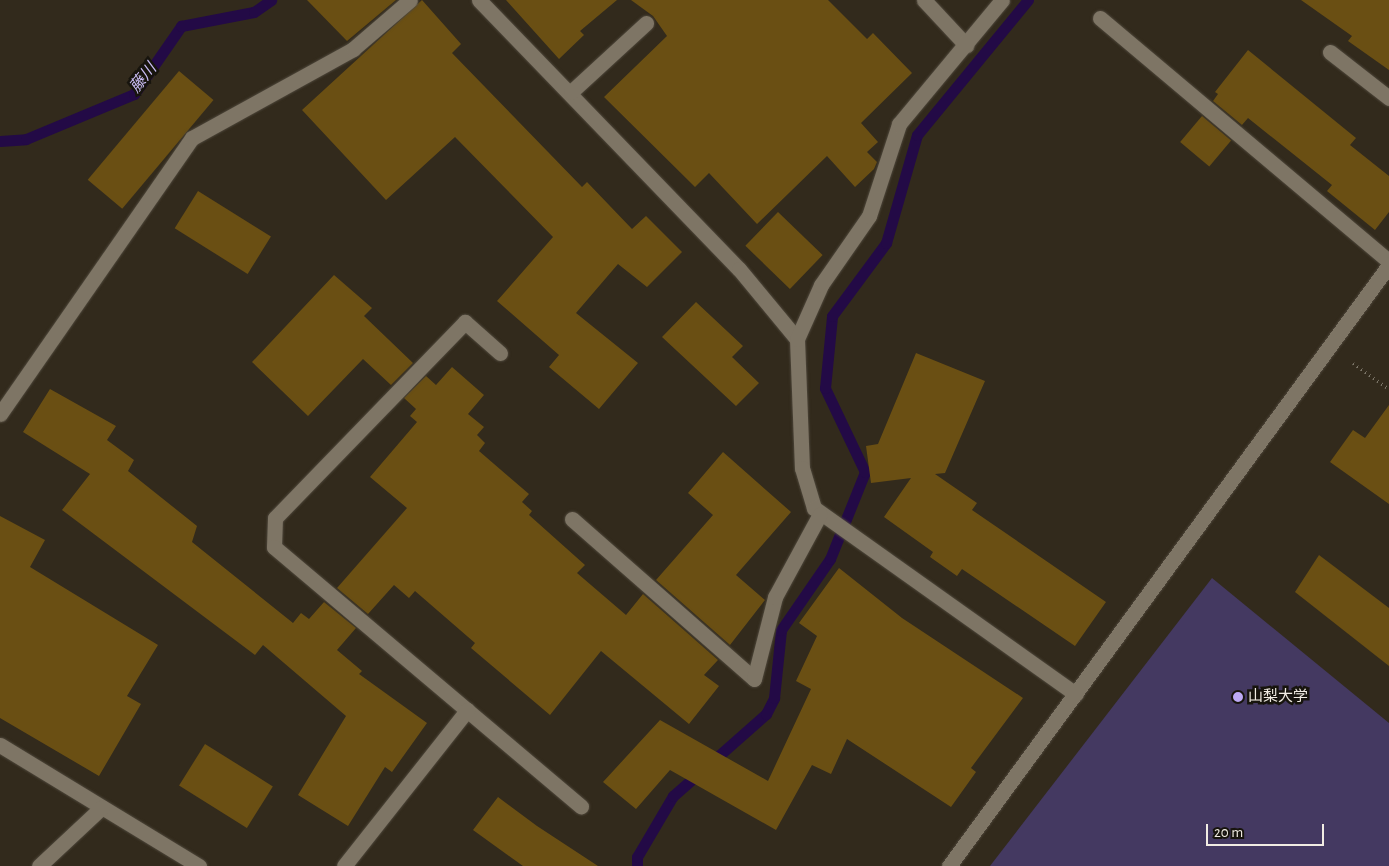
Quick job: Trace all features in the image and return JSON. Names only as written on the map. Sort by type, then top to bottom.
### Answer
[{"type":"street","points":[[0,414],[192,138],[353,49],[410,0]]},
{"type":"street","points":[[478,0],[571,92],[739,269],[797,339]]},
{"type":"street","points":[[924,0],[966,44]]},
{"type":"street","points":[[1002,0],[899,124],[869,216],[821,285],[797,339],[802,468],[814,508],[824,518],[1076,694]]},
{"type":"street","points":[[1100,18],[1389,261]]},
{"type":"street","points":[[571,92],[646,23]]},
{"type":"street","points":[[1330,52],[1389,98]]},
{"type":"street","points":[[950,866],[1389,265]]},
{"type":"street","points":[[500,353],[465,322],[275,518],[274,547],[581,806]]},
{"type":"street","points":[[572,518],[754,679],[775,597],[824,518]]},
{"type":"street","points":[[344,866],[467,710]]},
{"type":"street","points":[[0,745],[199,866]]},
{"type":"street","points":[[39,866],[102,807]]},
{"type":"path","points":[[1330,346],[1389,389]]},
{"type":"shaded area","name":"山梨大学","points":[[1212,578],[1389,723],[1389,866],[990,866]]},
{"type":"building","points":[[307,0],[396,0],[347,41]]},
{"type":"building","points":[[422,0],[461,44],[452,53],[582,187],[587,182],[632,229],[646,216],[682,252],[647,287],[618,264],[576,313],[638,363],[599,409],[549,367],[559,355],[497,301],[553,237],[455,137],[386,200],[302,110]]},
{"type":"building","points":[[506,0],[617,0],[580,31],[584,35],[559,59]]},
{"type":"building","points":[[631,0],[828,0],[867,39],[873,33],[912,73],[861,123],[878,142],[867,152],[877,162],[874,169],[855,187],[827,156],[757,224],[709,173],[695,187],[604,97],[667,36],[653,16]]},
{"type":"building","points":[[1301,0],[1389,0],[1389,70],[1348,41],[1352,36]]},
{"type":"building","points":[[1248,50],[1356,138],[1350,145],[1389,176],[1389,212],[1375,230],[1327,191],[1332,185],[1248,118],[1242,125],[1213,101],[1218,94],[1215,92]]},
{"type":"building","points":[[179,71],[213,100],[122,209],[88,180]]},
{"type":"building","points":[[1202,116],[1231,140],[1209,166],[1180,142]]},
{"type":"building","points":[[198,191],[271,237],[248,274],[175,228]]},
{"type":"building","points":[[778,212],[823,255],[790,289],[745,246]]},
{"type":"building","points":[[334,275],[372,308],[364,316],[413,363],[391,385],[363,359],[308,416],[252,362]]},
{"type":"building","points":[[696,302],[743,346],[732,357],[759,383],[736,406],[662,337]]},
{"type":"building","points":[[916,353],[985,381],[945,473],[935,474],[977,503],[972,510],[1106,602],[1075,646],[962,569],[957,576],[930,557],[933,552],[884,517],[911,478],[871,483],[866,446],[878,444]]},
{"type":"building","points":[[452,367],[484,395],[468,414],[484,427],[477,435],[485,443],[479,451],[529,494],[522,502],[532,511],[529,515],[585,565],[577,573],[626,615],[643,594],[718,660],[704,675],[719,686],[689,724],[601,651],[550,715],[471,648],[475,643],[415,591],[409,598],[394,585],[368,614],[337,588],[407,508],[370,477],[417,422],[410,416],[416,409],[404,398],[426,376],[436,385]]},
{"type":"building","points":[[50,389],[116,426],[107,440],[134,460],[128,471],[197,526],[192,542],[293,623],[301,613],[309,619],[324,602],[356,628],[337,650],[362,671],[359,674],[427,723],[392,772],[385,767],[348,826],[298,795],[346,716],[263,645],[255,655],[62,510],[90,474],[23,432]]},
{"type":"building","points":[[1389,405],[1389,504],[1330,462],[1353,430],[1365,438]]},
{"type":"building","points":[[723,452],[791,512],[736,575],[765,600],[730,645],[656,580],[713,515],[688,493]]},
{"type":"building","points":[[0,516],[45,540],[30,567],[158,645],[127,696],[141,704],[99,776],[0,718]]},
{"type":"building","points":[[1319,555],[1389,608],[1389,666],[1295,592]]},
{"type":"building","points":[[839,568],[902,618],[1023,698],[971,768],[976,772],[951,807],[847,739],[831,774],[812,765],[776,830],[670,770],[636,809],[603,782],[660,720],[768,781],[811,689],[796,681],[817,636],[799,623]]},
{"type":"building","points":[[205,744],[273,786],[247,828],[179,786]]},
{"type":"building","points":[[498,797],[537,826],[598,866],[523,866],[473,830]]},
{"type":"waterway","name":"藤川","points":[[0,141],[26,139],[134,94],[181,26],[254,12],[271,0]]},
{"type":"waterway","points":[[637,866],[637,857],[673,796],[766,714],[774,698],[781,630],[830,559],[865,472],[825,388],[832,316],[886,243],[917,135],[1028,0]]},
{"type":"place","name":"山梨大学","points":[[1238,697]]}]
